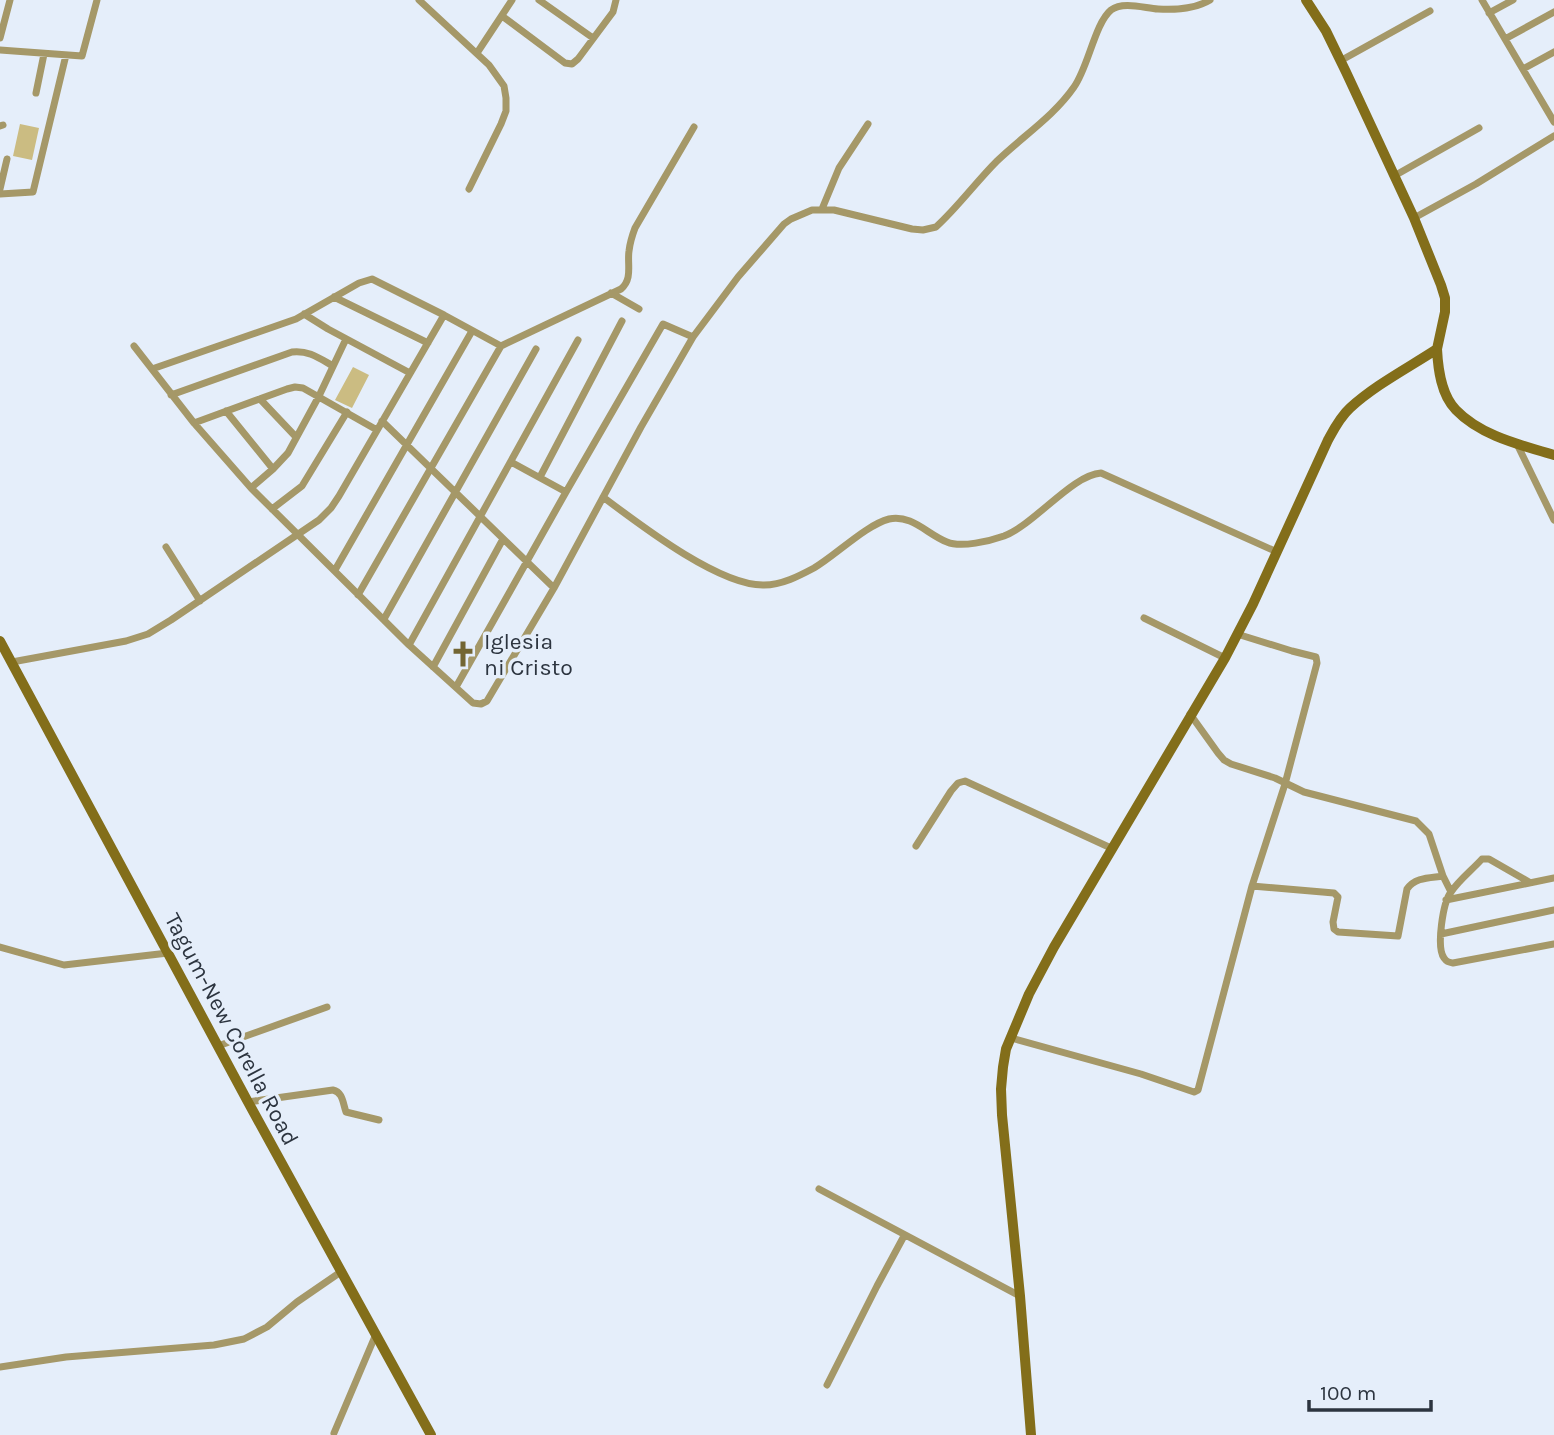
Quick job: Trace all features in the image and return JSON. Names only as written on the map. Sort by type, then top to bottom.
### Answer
[{"type":"street","points":[[0,38],[10,0]]},
{"type":"street","points":[[0,50],[82,56],[97,0]]},
{"type":"street","points":[[419,0],[477,53],[504,86],[506,111],[469,189]]},
{"type":"street","points":[[477,53],[512,0]]},
{"type":"street","points":[[538,0],[593,38]]},
{"type":"street","points":[[502,16],[568,64],[575,62],[613,12],[616,0]]},
{"type":"street","points":[[134,346],[194,423],[251,488],[409,645],[473,703],[485,703],[554,588],[693,337],[775,233],[802,213],[821,209],[912,229],[936,227],[995,163],[1065,99],[1083,73],[1101,26],[1110,11],[1125,6],[1180,9],[1210,0]]},
{"type":"street","points":[[1306,0],[1320,19],[1340,61],[1414,218],[1441,285],[1445,298],[1445,313],[1437,349],[1438,368],[1445,393],[1455,409],[1474,424],[1496,436],[1554,456]]},
{"type":"street","points":[[1482,0],[1554,122]]},
{"type":"street","points":[[1489,13],[1513,0]]},
{"type":"street","points":[[1340,61],[1430,11]]},
{"type":"street","points":[[1505,39],[1554,12]]},
{"type":"street","points":[[1523,69],[1554,52]]},
{"type":"street","points":[[36,93],[44,54]]},
{"type":"street","points":[[7,159],[0,191],[33,192],[66,55]]},
{"type":"street","points":[[821,209],[839,169],[868,124]]},
{"type":"street","points":[[358,595],[501,346],[626,285],[628,254],[635,228],[694,127]]},
{"type":"street","points":[[1394,176],[1479,128]]},
{"type":"street","points":[[1414,218],[1554,136]]},
{"type":"street","points":[[152,369],[284,323],[359,283],[372,279],[501,346]]},
{"type":"street","points":[[611,293],[639,309]]},
{"type":"street","points":[[334,297],[428,343]]},
{"type":"street","points":[[304,314],[410,373]]},
{"type":"street","points":[[12,662],[139,638],[200,601],[319,520],[331,508],[444,315]]},
{"type":"street","points":[[540,477],[622,321]]},
{"type":"street","points":[[456,687],[663,324],[693,337]]},
{"type":"street","points":[[335,570],[472,331]]},
{"type":"street","points":[[251,488],[288,453],[346,339]]},
{"type":"street","points":[[409,645],[578,340]]},
{"type":"street","points":[[384,619],[536,349]]},
{"type":"street","points":[[1031,1435],[1002,1115],[1003,1067],[1011,1038],[1029,994],[1111,848],[1225,657],[1253,604],[1340,419],[1378,387],[1437,349]]},
{"type":"street","points":[[171,395],[292,352],[309,353],[332,366]]},
{"type":"street","points":[[194,423],[295,387],[303,387],[377,430]]},
{"type":"street","points":[[260,399],[296,437]]},
{"type":"street","points":[[226,411],[273,469]]},
{"type":"street","points":[[272,509],[302,486],[347,412]]},
{"type":"street","points":[[383,421],[554,588]]},
{"type":"street","points":[[1517,444],[1554,520]]},
{"type":"street","points":[[511,462],[566,492]]},
{"type":"street","points":[[603,498],[689,556],[718,572],[743,582],[761,585],[777,584],[814,567],[874,525],[890,519],[901,518],[915,523],[946,542],[957,545],[992,540],[1006,535],[1038,514],[1078,482],[1092,474],[1101,473],[1277,552]]},
{"type":"street","points":[[433,667],[503,539]]},
{"type":"street","points":[[166,547],[200,601]]},
{"type":"street","points":[[1144,618],[1225,657]]},
{"type":"street","points":[[1011,1038],[1197,1091],[1252,886],[1285,785],[1317,663],[1316,657],[1237,634]]},
{"type":"street","name":"Tagum-New Corella Road","points":[[0,641],[430,1435]]},
{"type":"street","points":[[1190,714],[1224,760],[1275,778],[1304,792],[1416,821],[1429,834],[1451,892]]},
{"type":"street","points":[[916,846],[951,791],[958,783],[965,781],[1111,848]]},
{"type":"street","points":[[1529,882],[1485,858],[1446,900],[1441,953],[1445,960],[1453,963],[1554,944]]},
{"type":"street","points":[[1252,886],[1335,892],[1338,897],[1333,922],[1334,929],[1338,932],[1398,936],[1409,885],[1414,881],[1443,876]]},
{"type":"street","points":[[1446,900],[1554,877]]},
{"type":"street","points":[[1441,934],[1554,910]]},
{"type":"street","points":[[0,947],[64,965],[168,953]]},
{"type":"street","points":[[218,1046],[327,1007]]},
{"type":"street","points":[[248,1102],[334,1090],[340,1094],[346,1112],[379,1120]]},
{"type":"street","points":[[819,1189],[1020,1296]]},
{"type":"street","points":[[827,1385],[904,1236]]},
{"type":"street","points":[[0,1367],[77,1356],[214,1345],[244,1339],[267,1327],[342,1271]]},
{"type":"street","points":[[334,1433],[376,1334]]},
{"type":"shaded area","points":[[20,124],[39,128],[32,160],[13,156]]},
{"type":"shaded area","points":[[353,367],[369,375],[352,408],[335,400]]},
{"type":"place","name":"Iglesia ni Cristo","points":[[463,654]]}]
